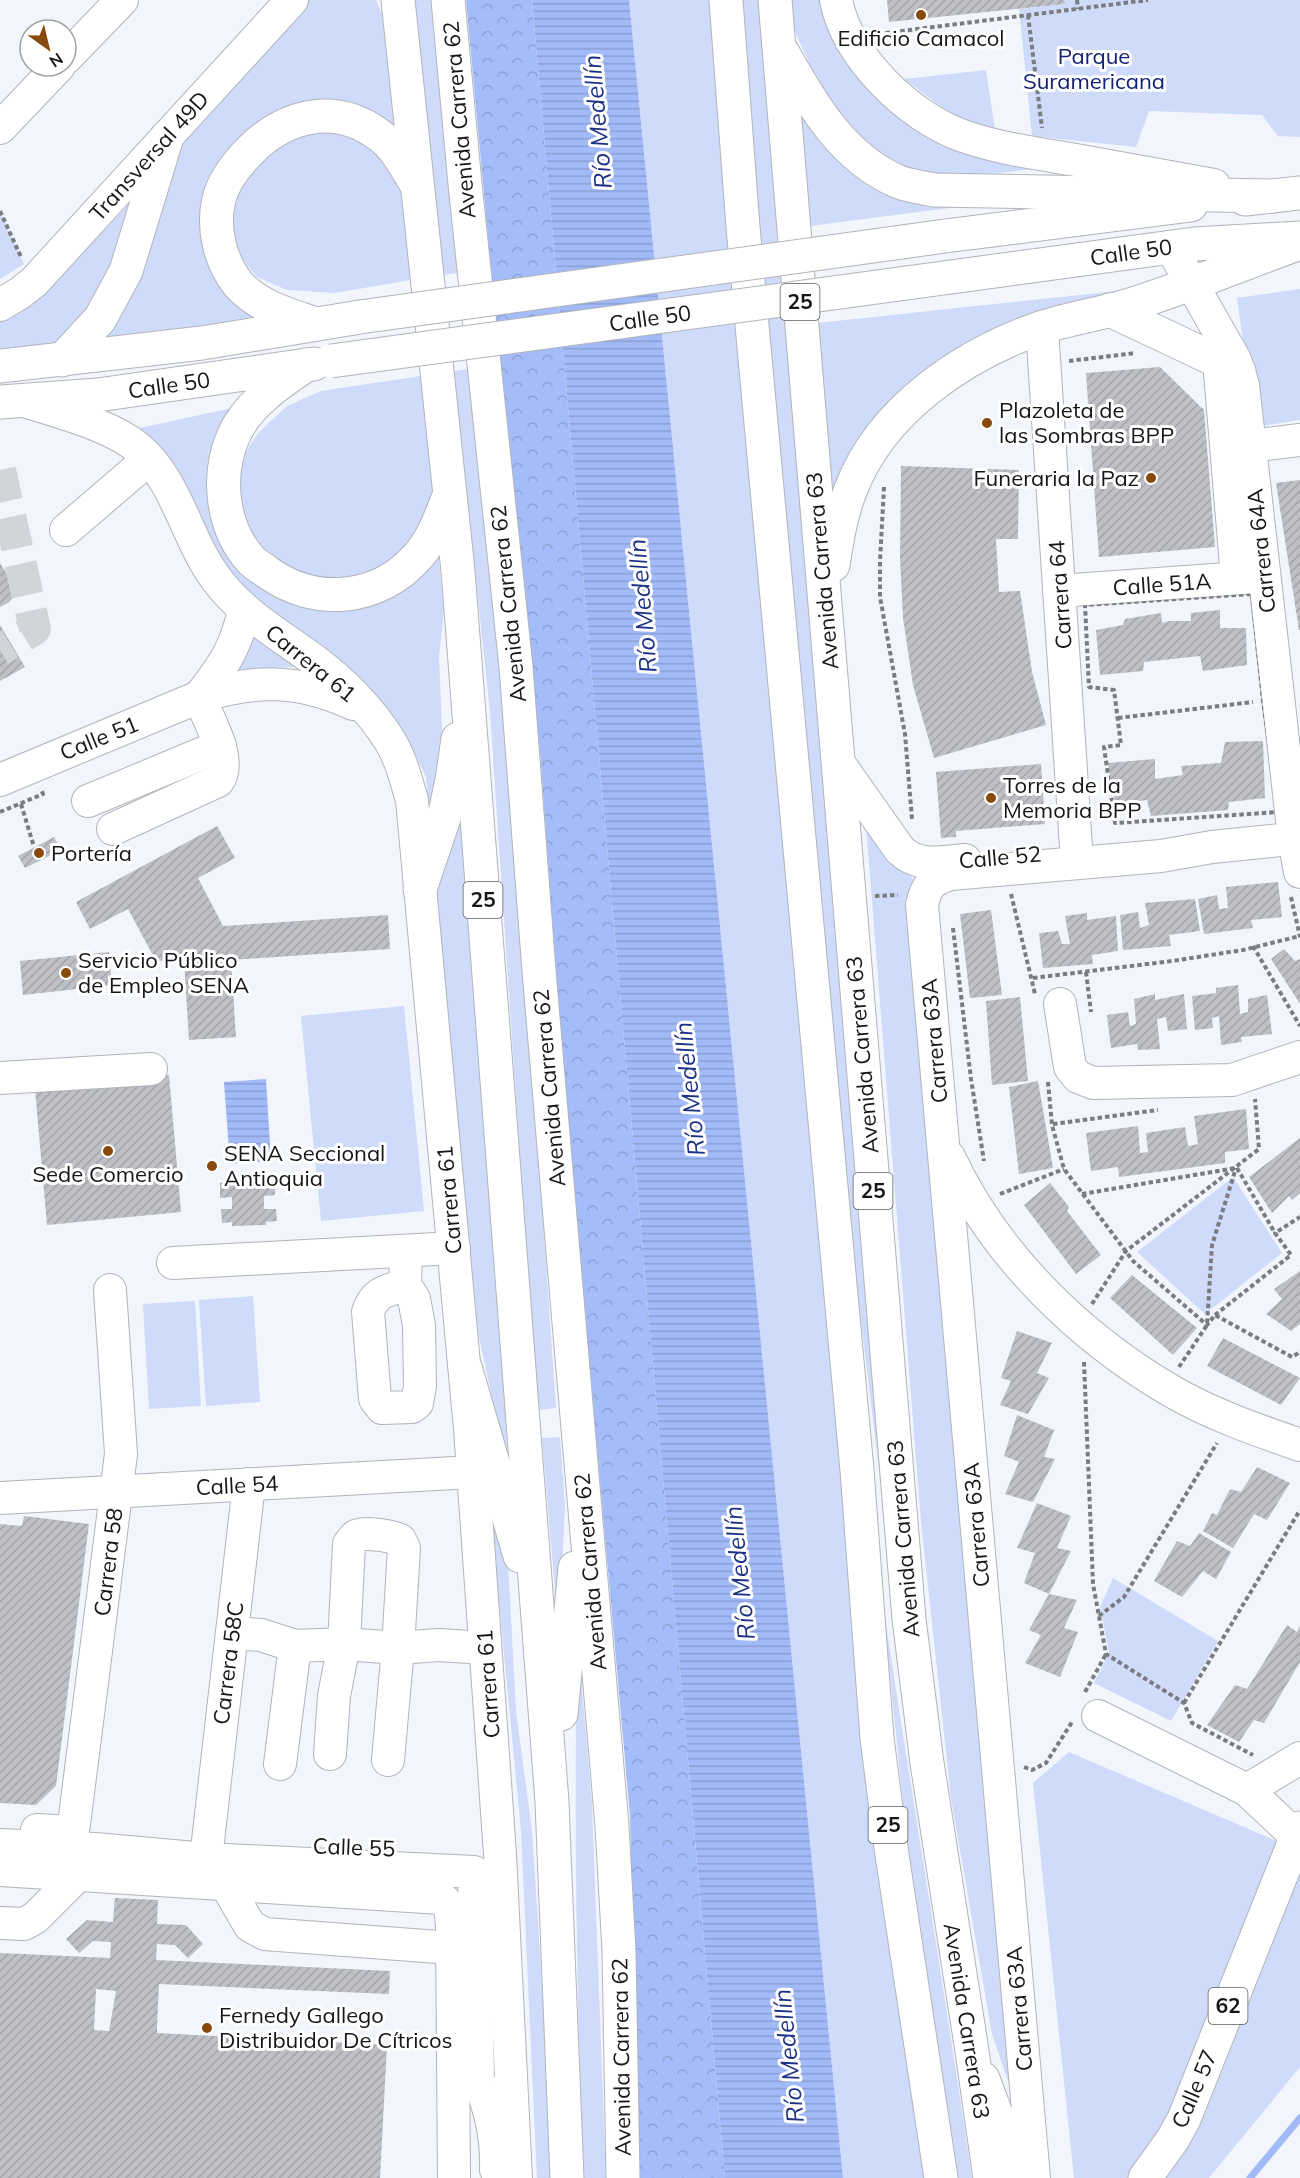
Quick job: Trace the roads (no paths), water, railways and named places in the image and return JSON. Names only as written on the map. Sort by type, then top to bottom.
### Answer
[{"type":"main road","name":"Avenida Carrera 62","points":[[398,0],[466,668],[552,1802],[567,2178]]},
{"type":"main road","name":"Avenida Carrera 62","points":[[448,0],[467,208],[516,667],[617,1888],[623,2178]]},
{"type":"main road","name":"Avenida Carrera 63","points":[[726,0],[743,227],[857,1470],[878,1738],[891,1848],[941,2178]]},
{"type":"main road","name":"Avenida Carrera 63","points":[[775,0],[909,1619],[927,1763],[990,2178]]},
{"type":"main road","points":[[778,44],[829,126],[852,151],[875,170],[900,182],[946,191],[1287,195]]},
{"type":"main road","points":[[316,324],[278,311],[258,301],[240,285],[224,261],[216,233],[219,198],[232,170],[252,148],[292,122],[315,116],[340,116],[359,123],[381,136],[396,153],[417,186]]},
{"type":"main road","points":[[62,360],[100,319],[126,271],[167,138]]},
{"type":"main road","name":"Calle 50","points":[[0,366],[202,343],[360,317],[945,236],[1287,195]]},
{"type":"main road","name":"Calle 50","points":[[12,401],[148,389],[318,363],[1171,247],[1226,241],[1300,238]]},
{"type":"main road","points":[[825,605],[840,528],[851,489],[868,456],[893,423],[925,392],[951,372],[981,354],[1042,328],[1141,302],[1300,243]]},
{"type":"main road","points":[[1110,310],[1229,366]]},
{"type":"main road","points":[[318,363],[268,391],[249,412],[233,437],[224,471],[224,504],[233,532],[252,561],[278,580],[307,592],[334,596],[367,590],[398,575],[419,555],[436,526],[450,494]]},
{"type":"main road","points":[[420,889],[444,818],[452,780],[466,668]]},
{"type":"main road","points":[[465,1367],[538,1618]]},
{"type":"main road","points":[[857,1470],[909,1619]]},
{"type":"main road","points":[[552,1802],[583,1487]]},
{"type":"main road","name":"Calle 57","points":[[1145,2178],[1173,2139],[1188,2109],[1298,1832]]},
{"type":"main road","points":[[972,2051],[1020,2178]]},
{"type":"street","points":[[78,46],[122,0]]},
{"type":"street","name":"Transversal 49D","points":[[0,305],[34,282],[292,0]]},
{"type":"street","points":[[836,0],[850,37],[872,69],[890,89],[940,125],[962,135],[1016,149],[1287,195]]},
{"type":"street","points":[[0,128],[48,78]]},
{"type":"street","name":"Carrera 64A","points":[[1171,247],[1235,360],[1229,366],[1243,385],[1249,446],[1251,577],[1297,838],[1300,872]]},
{"type":"street","name":"Carrera 64","points":[[1042,328],[1077,857]]},
{"type":"street","points":[[1229,366],[1251,577]]},
{"type":"street","name":"Carrera 61","points":[[12,401],[121,436],[137,447],[166,482],[190,533],[216,579],[244,609],[314,660],[368,711],[390,742],[404,771],[412,800],[465,1367],[500,1854],[471,1932],[509,2035],[503,2126],[516,2178]]},
{"type":"street","points":[[1249,446],[1300,440]]},
{"type":"street","points":[[66,530],[149,459]]},
{"type":"street","name":"Calle 51A","points":[[1059,591],[1251,577]]},
{"type":"street","name":"Calle 51","points":[[199,697],[222,668],[233,649],[244,609]]},
{"type":"street","name":"Calle 51","points":[[0,780],[199,697],[225,689],[253,684],[310,688],[368,711]]},
{"type":"street","points":[[113,829],[218,781],[223,769],[220,746],[199,697]]},
{"type":"street","points":[[88,801],[220,746]]},
{"type":"street","points":[[838,762],[900,850],[926,878]]},
{"type":"street","name":"Calle 52","points":[[926,878],[928,863],[1077,857],[1160,844],[1212,847],[1297,838]]},
{"type":"street","name":"Carrera 63A","points":[[926,878],[922,905],[1034,2178]]},
{"type":"street","points":[[1048,1003],[1070,1067],[1078,1077],[1093,1083],[1232,1080],[1300,1057]]},
{"type":"street","points":[[0,1078],[151,1069]]},
{"type":"street","points":[[942,1143],[974,1204],[992,1231],[1063,1311],[1116,1355],[1174,1393],[1237,1423],[1300,1445]]},
{"type":"street","points":[[173,1263],[454,1248]]},
{"type":"street","points":[[405,1285],[406,1252]]},
{"type":"street","name":"Carrera 58","points":[[0,1828],[73,1832],[121,1438],[110,1290]]},
{"type":"street","name":"Calle 54","points":[[0,1498],[473,1472]]},
{"type":"street","name":"Carrera 58C","points":[[211,1866],[232,1633],[249,1484]]},
{"type":"street","points":[[330,1754],[334,1696],[344,1644],[349,1544],[355,1537],[362,1534],[390,1536],[400,1540],[404,1548],[388,1760]]},
{"type":"street","points":[[232,1633],[261,1635],[295,1646],[344,1644],[398,1648],[439,1645],[485,1648]]},
{"type":"street","points":[[280,1764],[295,1646]]},
{"type":"street","points":[[1090,1706],[1247,1790],[1298,1832]]},
{"type":"street","points":[[1247,1790],[1300,1758]]},
{"type":"street","points":[[0,1845],[95,1849],[211,1866],[250,1926],[265,1934],[471,1932]]},
{"type":"street","name":"Calle 55","points":[[211,1866],[500,1854]]},
{"type":"street","points":[[0,1870],[79,1874],[211,1866],[474,1872],[465,2035],[454,2131],[454,2178]]},
{"type":"street","points":[[0,1923],[24,1924],[35,1918],[79,1874]]},
{"type":"street","points":[[465,2035],[509,2035]]},
{"type":"street","points":[[465,2035],[478,2079],[486,2098],[503,2126],[497,2149],[496,2178]]},
{"type":"street","points":[[454,2131],[503,2126]]},
{"type":"water","name":"Río Medellín","points":[[532,0],[629,0],[843,2178],[725,2178]]},
{"type":"water","points":[[266,1079],[271,1161],[230,1164],[224,1082]]},
{"type":"waterway","points":[[1250,2178],[1300,2118]]},
{"type":"tunnel","points":[[0,470],[35,629],[0,650]]},
{"type":"place","name":"Edificio Camacol","points":[[921,15]]},
{"type":"place","name":"Plazoleta de las Sombras BPP","points":[[987,423]]},
{"type":"place","name":"Funeraria la Paz","points":[[1151,478]]},
{"type":"place","name":"Torres de la Memoria BPP","points":[[991,798]]},
{"type":"place","name":"Portería","points":[[39,853]]},
{"type":"place","name":"Servicio Público de Empleo SENA","points":[[66,973]]},
{"type":"place","name":"Sede Comercio","points":[[108,1151]]},
{"type":"place","name":"SENA Seccional Antioquia","points":[[212,1166]]},
{"type":"place","name":"Fernedy Gallego Distribuidor De Cítricos","points":[[207,2028]]},
{"type":"park label","name":"Parque Suramericana","points":[[1094,68]]}]
